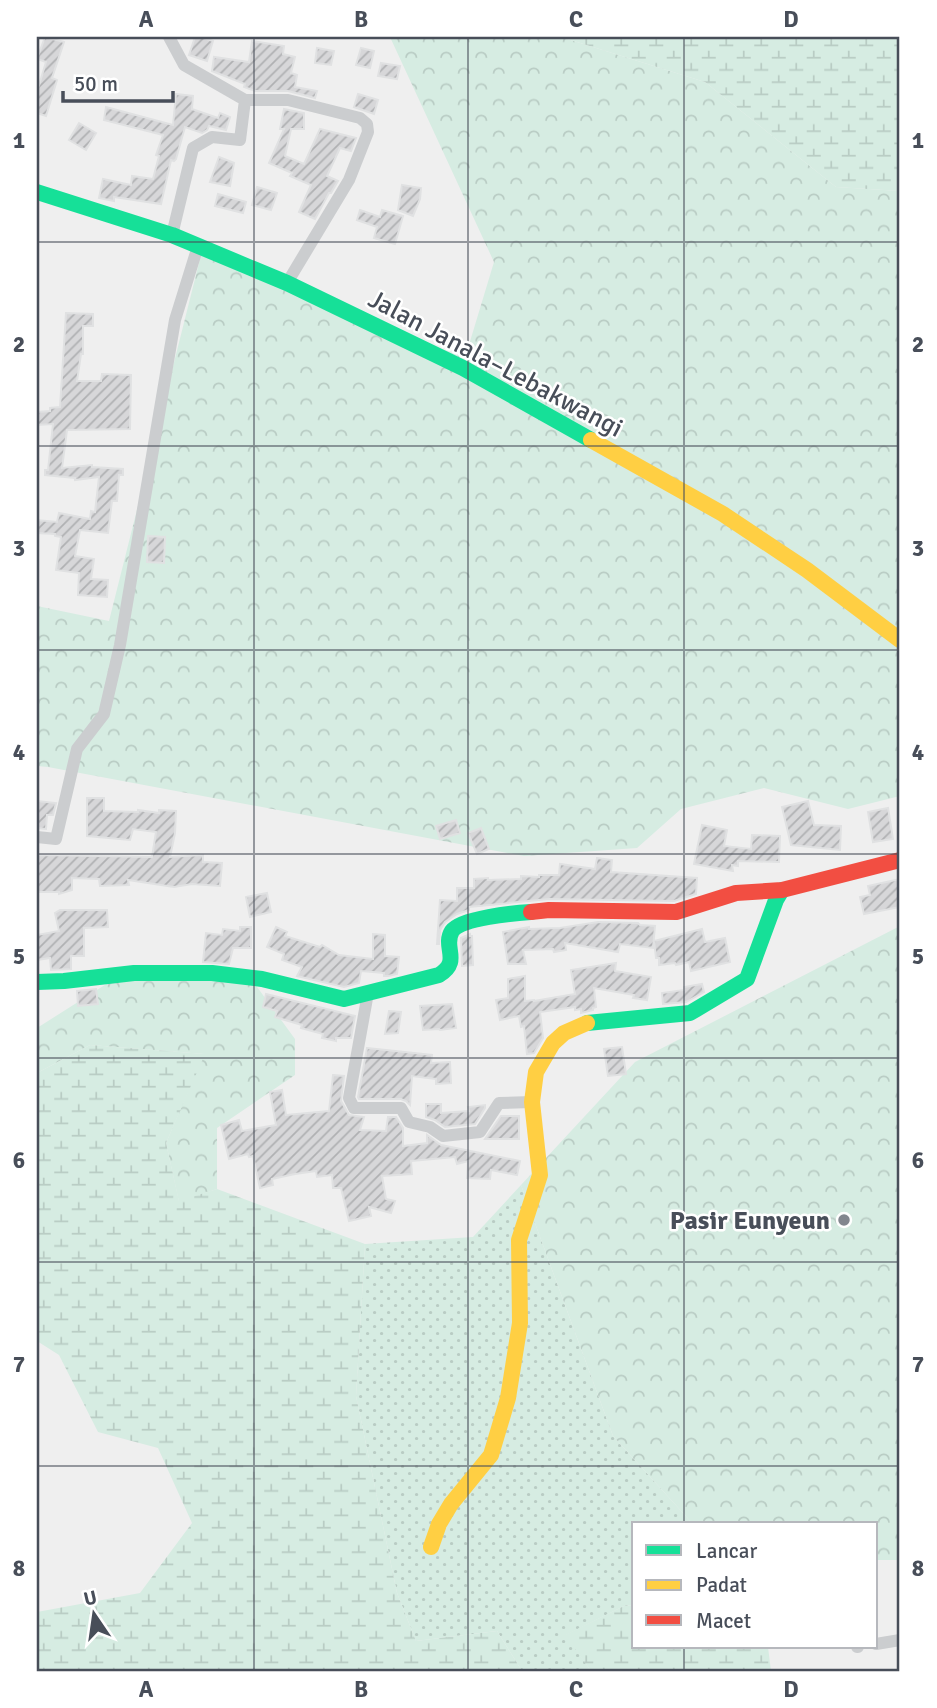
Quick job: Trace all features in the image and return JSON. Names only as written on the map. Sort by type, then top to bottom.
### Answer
[{"type":"street","points":[[169,37],[184,65],[245,100],[288,100],[360,118],[367,124],[368,132],[349,180],[287,283]]},
{"type":"street","points":[[172,235],[193,148],[212,137],[240,140],[245,100]]},
{"type":"street","name":"Jalan Janala–Lebakwangi","points":[[37,192],[172,235],[287,283],[463,368],[723,514],[807,569],[900,640]]},
{"type":"street","points":[[37,837],[56,839],[77,749],[104,714],[120,645],[175,320],[198,246]]},
{"type":"street","points":[[37,982],[134,973],[212,973],[262,979],[344,999],[439,975],[447,970],[451,962],[450,935],[454,928],[497,915],[549,909],[676,912],[736,893],[782,890],[900,860]]},
{"type":"street","points":[[430,1547],[451,1504],[491,1455],[508,1398],[520,1323],[519,1240],[540,1175],[532,1102],[536,1072],[553,1044],[564,1033],[590,1022],[690,1013],[747,979],[782,890]]},
{"type":"street","points":[[368,993],[349,1098],[354,1108],[401,1108],[409,1122],[430,1127],[443,1136],[480,1132],[499,1103],[532,1102]]},
{"type":"street","points":[[878,1644],[900,1640]]},
{"type":"green space","points":[[390,37],[561,37],[705,82],[836,187],[900,191],[900,796],[848,809],[764,788],[681,809],[637,848],[524,856],[37,766],[37,606],[109,621],[201,255],[465,358],[494,262]]},
{"type":"green space","points":[[561,37],[900,37],[900,191],[836,187],[705,82]]},
{"type":"green space","points":[[900,926],[900,1560],[878,1560],[878,1522],[691,1522],[613,1436],[521,1185],[635,1062]]},
{"type":"green space","points":[[244,969],[295,1039],[295,1075],[217,1128],[217,1189],[179,1202],[166,1143],[204,1054],[90,1045],[37,1073],[37,1028],[119,976]]},
{"type":"green space","points":[[90,1045],[205,1054],[166,1143],[179,1201],[217,1189],[365,1244],[356,1396],[397,1593],[416,1641],[497,1631],[522,1671],[37,1671],[37,1612],[140,1593],[192,1523],[158,1448],[98,1432],[59,1355],[37,1341],[37,1073]]},
{"type":"green space","points":[[521,1185],[613,1436],[691,1522],[632,1522],[632,1605],[624,1606],[566,1635],[591,1671],[522,1671],[497,1631],[416,1641],[397,1593],[356,1396],[365,1244],[473,1237]]},
{"type":"green space","points":[[632,1605],[632,1648],[768,1648],[771,1671],[591,1671],[565,1635],[624,1606]]},
{"type":"building","points":[[45,37],[64,42],[52,78],[57,80],[46,116],[37,113],[37,92],[46,62],[37,59]]},
{"type":"building","points":[[195,37],[213,41],[207,61],[189,55]]},
{"type":"building","points":[[252,41],[284,46],[283,54],[295,57],[291,73],[297,75],[295,87],[317,91],[315,98],[288,91],[255,91],[244,87],[245,84],[212,71],[214,57],[249,62]]},
{"type":"building","points":[[317,48],[334,51],[331,65],[315,63]]},
{"type":"building","points":[[361,48],[374,51],[370,68],[356,65]]},
{"type":"building","points":[[381,63],[400,66],[397,79],[378,76]]},
{"type":"building","points":[[176,94],[193,96],[192,109],[218,118],[220,113],[230,117],[226,130],[209,126],[202,133],[185,127],[176,159],[171,160],[161,204],[114,197],[114,201],[99,198],[103,179],[131,185],[132,176],[153,179],[159,156],[156,155],[163,135],[104,120],[106,107],[173,125]]},
{"type":"building","points":[[358,94],[378,100],[374,114],[354,107]]},
{"type":"building","points":[[284,109],[304,113],[304,129],[291,129],[285,156],[304,164],[320,129],[356,138],[351,151],[340,148],[327,176],[338,181],[315,219],[299,212],[311,185],[269,163],[284,129],[280,129]]},
{"type":"building","points":[[79,123],[96,133],[86,150],[69,140]]},
{"type":"building","points":[[219,157],[234,163],[230,186],[210,182]]},
{"type":"building","points":[[402,185],[421,188],[413,216],[398,210]]},
{"type":"building","points":[[257,187],[277,193],[271,210],[252,205]]},
{"type":"building","points":[[218,194],[246,202],[243,213],[215,206]]},
{"type":"building","points":[[360,210],[380,217],[382,210],[403,216],[395,244],[374,238],[377,227],[357,220]]},
{"type":"building","points":[[66,313],[93,314],[93,326],[83,326],[83,354],[77,381],[101,381],[102,374],[131,375],[130,429],[67,430],[62,468],[92,465],[123,469],[123,475],[119,475],[117,501],[112,501],[108,533],[80,530],[75,556],[94,559],[91,579],[108,580],[107,597],[78,595],[79,573],[56,570],[61,537],[37,533],[37,520],[57,522],[59,513],[90,519],[91,511],[95,512],[99,477],[75,480],[45,475],[45,470],[48,470],[53,424],[37,425],[37,412],[60,407]]},
{"type":"building","points":[[148,536],[165,537],[164,563],[147,562]]},
{"type":"building","points":[[87,798],[104,798],[104,811],[176,811],[170,857],[203,855],[203,862],[222,863],[220,886],[192,884],[174,887],[128,880],[129,885],[100,886],[99,879],[72,878],[72,890],[59,894],[37,892],[37,855],[152,857],[156,832],[133,829],[130,840],[87,836]]},
{"type":"building","points":[[37,801],[56,803],[53,815],[47,815],[46,829],[37,828]]},
{"type":"building","points":[[808,801],[814,825],[841,826],[840,850],[791,845],[782,807]]},
{"type":"building","points":[[888,808],[893,839],[873,842],[868,812]]},
{"type":"building","points":[[456,820],[460,833],[440,839],[436,826]]},
{"type":"building","points":[[702,825],[727,830],[724,846],[751,849],[752,835],[780,836],[779,862],[738,861],[738,866],[732,865],[733,871],[694,864]]},
{"type":"building","points":[[481,828],[489,849],[477,854],[468,833]]},
{"type":"building","points":[[597,858],[612,860],[611,872],[697,878],[696,894],[674,901],[549,899],[469,907],[469,910],[445,922],[437,944],[440,900],[457,901],[457,888],[474,888],[474,879],[521,879],[521,876],[559,875],[560,864],[595,869]]},
{"type":"building","points":[[900,879],[900,907],[864,914],[860,897],[870,895],[868,886]]},
{"type":"building","points":[[267,893],[271,912],[250,917],[246,897]]},
{"type":"building","points":[[60,910],[107,910],[108,927],[84,928],[84,956],[71,956],[71,969],[51,970],[50,958],[37,960],[37,935],[59,931],[55,913]]},
{"type":"building","points":[[598,922],[655,926],[653,948],[620,944],[618,952],[565,943],[566,950],[554,952],[553,949],[523,950],[526,964],[508,964],[503,932],[529,927],[560,928]]},
{"type":"building","points":[[240,927],[251,927],[251,948],[233,948],[229,964],[203,962],[206,933],[222,935],[223,929],[240,931]]},
{"type":"building","points":[[276,927],[287,932],[285,936],[320,947],[322,945],[339,955],[373,959],[373,934],[385,935],[385,956],[399,957],[397,974],[384,976],[384,973],[361,971],[359,983],[344,987],[297,976],[302,967],[282,960],[284,954],[267,947]]},
{"type":"building","points":[[702,929],[705,942],[725,938],[730,962],[691,971],[689,962],[659,965],[654,941]]},
{"type":"building","points":[[470,934],[473,965],[462,966],[461,938]]},
{"type":"building","points":[[616,963],[615,971],[651,977],[647,1000],[594,988],[596,1007],[593,1010],[581,1013],[581,1009],[575,1010],[575,1007],[540,1012],[543,1038],[534,1053],[527,1054],[524,1026],[521,1027],[519,1016],[500,1020],[496,1000],[508,998],[508,979],[525,976],[525,1001],[534,1001],[575,994],[571,970]]},
{"type":"building","points":[[702,984],[704,992],[686,1002],[663,1004],[662,993]]},
{"type":"building","points":[[96,989],[98,1004],[78,1006],[77,991]]},
{"type":"building","points":[[266,994],[355,1016],[351,1038],[336,1038],[336,1041],[322,1038],[323,1034],[275,1017],[277,1011],[263,1007]]},
{"type":"building","points":[[452,1004],[456,1028],[423,1030],[420,1006]]},
{"type":"building","points":[[389,1011],[401,1012],[398,1033],[385,1034]]},
{"type":"building","points":[[622,1047],[626,1074],[608,1076],[604,1049]]},
{"type":"building","points":[[367,1048],[432,1055],[431,1063],[450,1062],[451,1083],[436,1084],[436,1079],[412,1076],[410,1105],[401,1099],[359,1099]]},
{"type":"building","points":[[333,1075],[344,1076],[341,1101],[349,1115],[364,1117],[360,1130],[386,1131],[388,1117],[396,1117],[403,1128],[403,1146],[427,1143],[427,1135],[441,1145],[520,1161],[517,1175],[491,1170],[490,1179],[467,1178],[468,1161],[457,1164],[455,1157],[411,1161],[412,1174],[382,1176],[386,1199],[395,1201],[391,1213],[369,1207],[371,1216],[349,1221],[341,1188],[333,1188],[332,1175],[317,1177],[316,1171],[295,1174],[272,1179],[273,1185],[260,1188],[253,1156],[249,1157],[248,1154],[229,1159],[221,1125],[239,1120],[242,1131],[276,1125],[270,1092],[282,1090],[286,1115],[329,1111]]},
{"type":"building","points":[[426,1104],[441,1104],[441,1113],[469,1111],[468,1107],[485,1105],[485,1108],[475,1124],[445,1127],[426,1117]]},
{"type":"building","points":[[501,1116],[519,1116],[519,1139],[485,1139]]},
{"type":"traffic: fast","points":[[37,192],[172,235],[287,283],[463,368],[591,440]]},
{"type":"traffic: fast","points":[[587,1023],[690,1013],[747,979],[782,890]]},
{"type":"traffic: fast","points":[[37,982],[134,973],[212,973],[262,979],[344,999],[439,975],[446,970],[451,959],[450,937],[457,926],[489,917],[531,912]]},
{"type":"traffic: slow","points":[[591,440],[723,514],[807,570],[900,640]]},
{"type":"traffic: slow","points":[[431,1547],[439,1524],[451,1504],[491,1455],[508,1398],[520,1323],[519,1240],[540,1175],[532,1102],[536,1072],[553,1043],[564,1033],[587,1023]]},
{"type":"traffic: jam","points":[[531,912],[676,912],[736,893],[782,890],[900,860]]},
{"type":"place","name":"Pasir Eunyeun","points":[[844,1220]]}]
